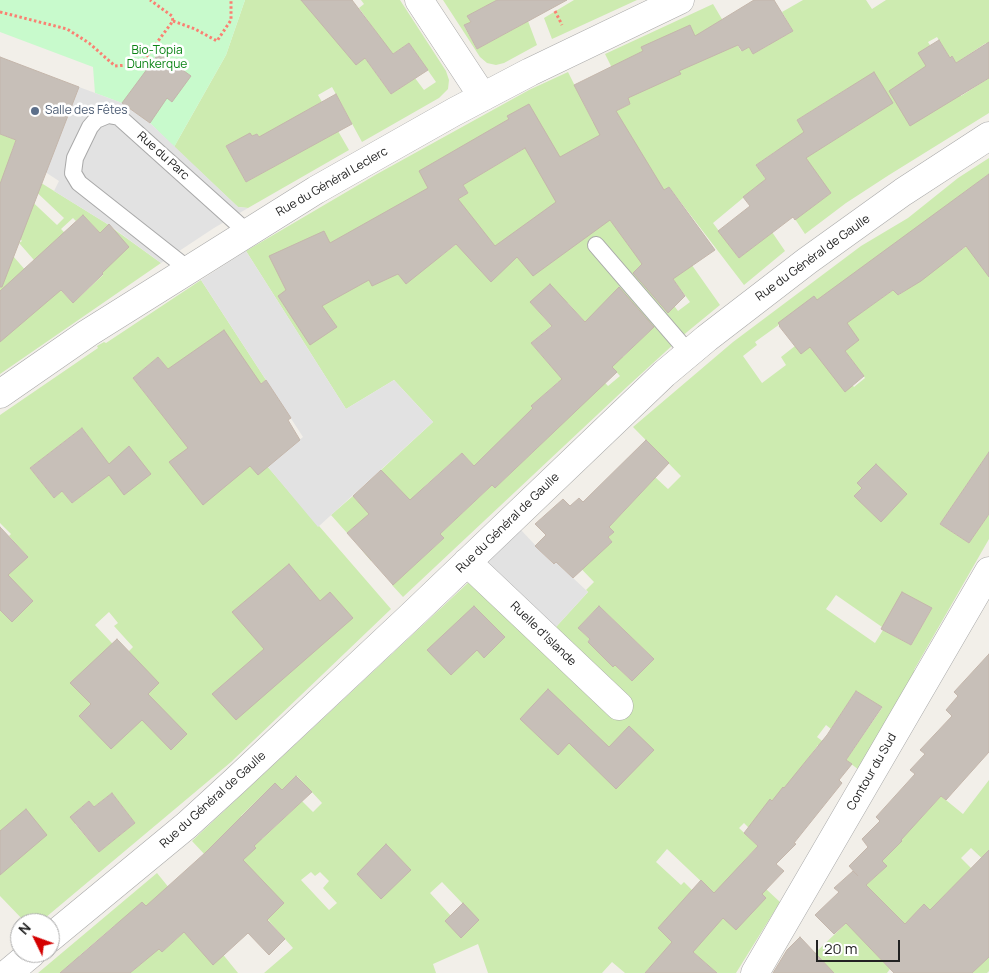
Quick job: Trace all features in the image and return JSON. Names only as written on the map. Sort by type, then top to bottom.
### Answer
[{"type":"street","points":[[419,0],[483,97]]},
{"type":"street","name":"Rue du Général Leclerc","points":[[0,394],[88,333],[247,232],[322,187],[538,68],[680,0]]},
{"type":"street","name":"Rue du Général de Gaulle","points":[[60,930],[188,825],[397,629],[646,390],[689,353],[790,274],[866,218],[989,136]]},
{"type":"street","name":"Ruelle d'Islande","points":[[467,562],[619,706]]},
{"type":"street","name":"Contour du Sud","points":[[755,973],[989,572]]},
{"type":"street","points":[[8,973],[20,963]]},
{"type":"lane","name":"Rue du Parc","points":[[188,270],[79,183],[73,173],[75,158],[90,127],[96,120],[108,114],[113,114],[124,120],[247,232]]},
{"type":"lane","points":[[596,245],[689,353]]},
{"type":"path","points":[[150,0],[172,16],[173,21]]},
{"type":"path","points":[[173,21],[195,29],[217,41],[231,20],[231,0]]},
{"type":"path","points":[[0,12],[67,29],[89,43],[115,66],[142,64],[173,21]]},
{"type":"green space","name":"Bio-Topia Dunkerque","points":[[0,0],[245,0],[226,55],[174,147],[150,123],[122,103],[95,93],[93,67],[0,32]]},
{"type":"green space","points":[[245,0],[313,0],[365,58],[391,94],[415,78],[424,90],[436,82],[409,43],[384,60],[384,43],[359,8],[364,4],[361,0],[400,0],[446,71],[449,80],[448,89],[439,98],[362,142],[332,87],[318,95],[322,102],[260,139],[257,134],[226,146],[246,182],[338,131],[349,150],[248,208],[238,207],[174,147],[226,55]]},
{"type":"green space","points":[[443,0],[497,0],[468,16],[471,22],[464,26],[477,49],[528,21],[537,45],[504,63],[496,65],[487,63],[480,57]]},
{"type":"green space","points":[[574,0],[637,0],[552,39],[544,18]]},
{"type":"green space","points":[[803,0],[866,0],[872,9],[886,0],[989,0],[989,47],[986,43],[956,63],[952,56],[950,58],[937,37],[928,42],[961,96],[989,78],[989,113],[846,203],[805,234],[795,219],[831,193],[776,151],[756,165],[767,181],[755,188],[713,223],[739,258],[772,232],[785,251],[744,285],[669,187],[609,218],[678,311],[690,302],[670,275],[689,261],[720,305],[687,332],[629,385],[403,597],[392,585],[444,538],[440,534],[492,485],[495,488],[580,406],[558,382],[532,406],[536,411],[474,466],[462,453],[425,486],[398,536],[371,561],[361,549],[367,544],[353,528],[347,533],[331,515],[353,496],[359,502],[381,470],[433,422],[394,380],[346,409],[246,251],[377,174],[529,90],[568,72],[593,122],[630,104],[605,54],[713,4],[741,51],[749,47],[753,54],[769,45],[772,33],[777,40],[793,31],[782,12]],"holes":[[[847,89],[866,120],[816,151],[797,120]],[[506,121],[522,150],[474,178]],[[446,156],[468,193],[440,209]],[[471,233],[441,256],[433,244]],[[530,302],[568,303],[584,321],[577,329],[620,376],[608,386],[594,371],[551,366],[531,343],[556,322],[549,323]],[[652,328],[623,357],[598,332]]]},
{"type":"green space","points":[[0,134],[16,140],[11,153],[23,158],[17,168],[109,225],[100,233],[83,215],[76,221],[73,218],[61,229],[79,248],[41,268],[19,243],[22,241],[11,229],[0,197]],"holes":[[[30,186],[64,218],[57,225],[23,193]]]},
{"type":"green space","points":[[989,158],[989,174],[952,202],[971,252],[985,271],[989,272],[989,452],[940,524],[969,543],[989,514],[989,539],[914,670],[919,674],[859,770],[846,760],[882,708],[856,691],[831,729],[826,725],[817,737],[833,749],[818,745],[754,833],[744,823],[739,828],[758,846],[740,865],[780,902],[736,973],[717,973],[693,952],[658,928],[681,951],[654,973],[649,968],[645,973],[625,973],[612,962],[602,973],[488,973],[478,944],[433,964],[436,973],[264,973],[293,948],[252,902],[250,903],[192,841],[470,581],[631,700],[555,628],[588,592],[586,590],[594,582],[568,555],[608,545],[612,542],[608,537],[613,532],[608,527],[655,477],[668,489],[681,476],[633,427],[733,342],[861,246],[908,218],[958,178]],"holes":[[[915,228],[967,246],[942,264]],[[917,281],[899,295],[893,290],[859,314],[838,285]],[[780,324],[829,330],[865,378],[854,387],[831,359],[810,346],[795,346],[781,357],[786,365],[762,383],[743,356],[757,345],[755,342]],[[836,595],[882,627],[932,608],[911,645],[883,630],[875,643],[826,609]],[[599,606],[654,659],[632,681],[615,665],[613,667],[588,642],[590,639],[578,628]],[[297,776],[322,803],[313,812],[302,801],[262,839],[241,816],[275,783],[282,790]],[[667,849],[706,886],[697,895],[684,882],[681,885],[656,862]],[[311,872],[315,876],[320,872],[329,881],[323,888],[337,903],[329,910],[301,880]],[[442,882],[463,904],[451,916],[430,893]]]},
{"type":"green space","points":[[111,227],[161,263],[0,374],[0,241],[40,287],[49,278],[73,303],[103,275]]},
{"type":"green space","points":[[201,280],[266,380],[250,391],[267,466],[391,609],[231,762],[51,913],[16,913],[0,896],[0,553],[28,557],[0,523],[0,415],[104,342],[106,343]],"holes":[[[158,357],[180,384],[177,433],[133,378]],[[82,428],[95,446],[88,491],[72,503],[62,491],[54,498],[30,468]],[[109,612],[118,623],[114,626],[133,647],[124,656],[95,625]],[[112,793],[135,823],[99,852],[75,824],[78,810],[89,801],[94,807]]]},
{"type":"green space","points":[[989,780],[989,865],[971,848],[961,858],[976,873],[945,895],[959,910],[989,956],[989,971],[987,973],[972,973],[910,919],[895,933],[874,929],[863,940],[890,969],[887,973],[824,973],[829,968],[815,953],[876,895],[866,885],[886,866],[882,861],[902,841],[893,833],[919,820],[941,796],[963,814]],"holes":[[[924,904],[943,924],[926,923],[916,913]]]},
{"type":"green space","points":[[157,873],[238,973],[130,973],[146,959],[115,925],[79,956],[94,973],[76,959],[60,973],[38,973],[50,963],[60,963],[60,955]],"holes":[[[148,908],[193,924],[162,952]]]},
{"type":"shaded area","points":[[79,87],[122,103],[150,123],[238,207],[248,208],[161,263],[109,225],[54,191],[59,181],[39,168]]},
{"type":"shaded area","points":[[246,251],[346,409],[394,380],[433,422],[318,527],[267,466],[303,437],[201,280]]},
{"type":"shaded area","points":[[521,530],[553,564],[556,562],[588,592],[555,628],[485,564]]},
{"type":"building","points":[[301,0],[352,0],[393,54],[409,43],[428,70],[391,94],[365,58],[356,65]]},
{"type":"building","points":[[497,0],[567,0],[477,49],[464,25],[471,22],[467,16]]},
{"type":"building","points":[[754,0],[774,0],[793,31],[753,54],[749,47],[742,51],[738,45],[679,71],[681,74],[628,98],[630,104],[616,111],[664,190],[669,187],[715,250],[673,279],[685,296],[668,313],[633,273],[642,264],[610,220],[533,276],[517,257],[491,282],[456,244],[406,284],[398,274],[372,286],[369,280],[322,306],[337,327],[310,345],[278,296],[286,290],[269,256],[324,231],[330,243],[428,188],[419,171],[509,119],[507,116],[529,104],[560,157],[600,135],[574,85],[643,51],[641,47],[690,25],[695,36]],"holes":[[[525,148],[556,202],[495,246],[458,199],[468,193],[463,185]]]},
{"type":"building","points":[[939,40],[950,58],[952,56],[956,63],[989,42],[989,78],[910,126],[889,91],[926,66],[918,53]]},
{"type":"building","points":[[159,53],[191,76],[172,102],[167,98],[150,123],[122,103]]},
{"type":"building","name":"Salle des Fêtes","points":[[0,57],[79,87],[2,287],[0,287],[0,184],[16,140],[0,134]]},
{"type":"building","points":[[874,72],[893,103],[806,158],[831,193],[795,220],[793,217],[739,258],[718,231],[750,206],[743,197],[766,179],[756,165],[804,132],[797,120]]},
{"type":"building","points":[[336,94],[352,124],[246,182],[226,146],[250,133],[252,136],[257,134],[259,137]]},
{"type":"building","points":[[989,174],[989,277],[966,246],[921,281],[898,295],[893,290],[847,323],[859,340],[845,351],[864,376],[845,392],[810,347],[801,354],[778,323],[814,296],[817,300]]},
{"type":"building","points":[[83,215],[100,233],[109,224],[129,247],[73,303],[61,290],[0,342],[0,291]]},
{"type":"building","points":[[550,284],[585,322],[619,287],[654,327],[612,367],[617,372],[495,488],[492,485],[440,534],[444,538],[393,585],[347,533],[369,514],[353,496],[381,470],[410,500],[462,453],[474,466],[533,408],[531,406],[562,379],[531,343],[552,326],[530,302]]},
{"type":"building","points":[[224,330],[261,384],[266,380],[291,418],[288,420],[300,440],[258,475],[250,466],[203,505],[169,462],[188,448],[133,378],[158,357],[168,369]]},
{"type":"building","points":[[82,428],[109,464],[129,446],[151,474],[124,495],[109,475],[72,503],[62,491],[54,498],[30,468]]},
{"type":"building","points":[[646,440],[669,463],[609,527],[614,532],[608,537],[612,542],[573,578],[556,562],[554,564],[535,546],[546,535],[535,524],[563,499],[570,506],[579,498],[583,502]]},
{"type":"building","points":[[989,452],[989,514],[969,543],[940,524]]},
{"type":"building","points":[[876,464],[907,494],[881,522],[854,496],[862,488],[857,483]]},
{"type":"building","points":[[0,527],[28,557],[8,575],[33,601],[12,622],[0,610]]},
{"type":"building","points":[[289,564],[320,601],[330,592],[353,618],[236,720],[212,694],[264,649],[232,612]]},
{"type":"building","points":[[902,592],[932,608],[911,645],[881,629]]},
{"type":"building","points":[[474,606],[505,637],[484,658],[477,650],[451,675],[427,650]]},
{"type":"building","points":[[599,606],[654,659],[632,681],[615,665],[613,667],[588,642],[590,639],[578,628]]},
{"type":"building","points":[[117,639],[159,683],[148,694],[187,734],[171,750],[142,720],[111,749],[79,716],[91,704],[70,683]]},
{"type":"building","points":[[989,654],[989,752],[946,800],[941,796],[882,861],[887,866],[866,885],[905,924],[924,904],[930,910],[989,850],[989,957],[972,973],[894,973],[846,923],[834,934],[815,915],[839,892],[834,888],[853,871],[858,876],[849,866],[868,847],[862,839],[880,821],[876,817],[915,774],[910,770],[925,754],[920,750],[952,716],[946,710],[958,696],[954,692]]},
{"type":"building","points":[[548,689],[609,747],[629,726],[654,750],[616,789],[569,743],[558,755],[520,719]]},
{"type":"building","points":[[856,691],[882,707],[846,760],[852,764],[839,780],[842,783],[794,843],[796,844],[776,864],[784,871],[762,894],[766,898],[736,930],[723,918],[693,952],[717,973],[645,973],[672,942],[658,928],[701,880],[714,893],[758,846],[744,833],[770,799],[772,801],[784,788],[827,735]]},
{"type":"building","points":[[296,776],[312,792],[254,846],[256,848],[243,860],[284,903],[267,920],[285,939],[269,955],[248,933],[213,965],[184,932],[162,952],[159,949],[130,973],[60,973],[142,902],[146,906],[206,852],[275,783],[282,790]]},
{"type":"building","points":[[112,793],[135,823],[99,852],[70,817],[89,801],[94,807]]},
{"type":"building","points":[[26,809],[47,835],[0,875],[0,831]]},
{"type":"building","points":[[386,844],[411,870],[381,899],[357,874]]},
{"type":"building","points":[[463,903],[479,920],[461,938],[445,921]]},
{"type":"building","points":[[800,937],[834,973],[773,973],[787,950]]},
{"type":"place","name":"Salle des Fêtes","points":[[35,111]]}]
